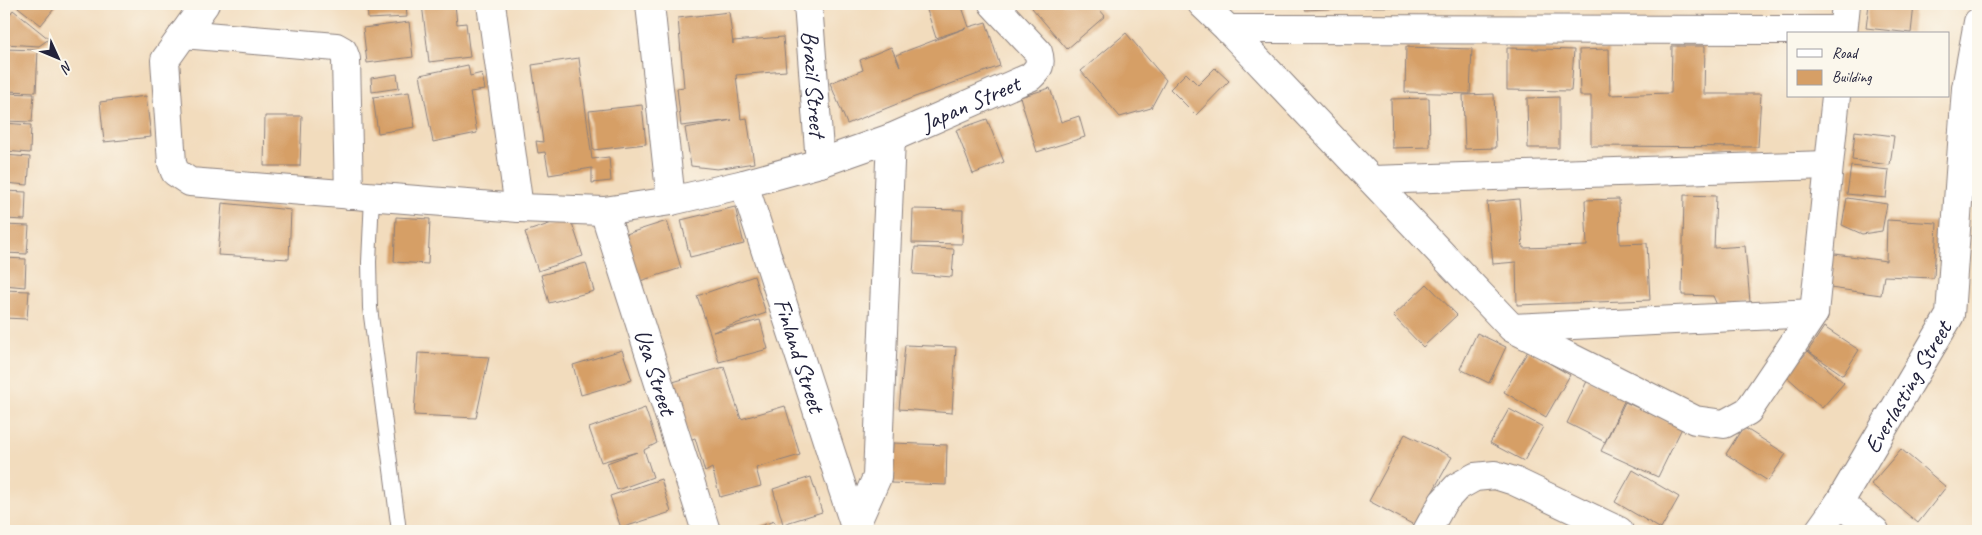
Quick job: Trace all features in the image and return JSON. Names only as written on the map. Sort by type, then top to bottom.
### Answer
[{"type":"street","points":[[182,34],[205,4]]},
{"type":"street","points":[[491,4],[519,208]]},
{"type":"street","points":[[650,4],[670,200]]},
{"type":"street","name":"Brazil Street","points":[[808,4],[820,163]]},
{"type":"street","name":"Japan Street","points":[[182,34],[165,60],[172,163],[175,172],[190,182],[519,208],[604,211],[670,200],[744,184],[820,163],[891,138],[1030,77],[1040,66],[1038,52],[993,4]]},
{"type":"street","points":[[1202,4],[1228,29],[1512,328],[1695,420],[1724,424],[1748,411],[1814,313],[1836,98]]},
{"type":"street","points":[[1228,29],[1843,32],[1846,4]]},
{"type":"street","name":"Everlasting Street","points":[[1818,531],[1839,503],[1950,315],[1978,22]]},
{"type":"street","points":[[182,34],[336,47],[343,51],[346,59],[360,196]]},
{"type":"street","points":[[854,529],[878,477],[891,138]]},
{"type":"street","points":[[1372,180],[1828,166]]},
{"type":"street","name":"Finland Street","points":[[744,184],[854,529]]},
{"type":"street","name":"Usa Street","points":[[604,211],[706,531]]},
{"type":"street","points":[[1512,328],[1814,313]]},
{"type":"street","points":[[1426,531],[1443,502],[1457,487],[1475,477],[1495,475],[1514,481],[1619,531]]},
{"type":"street","points":[[1839,503],[1876,531]]},
{"type":"lane","points":[[360,196],[369,262],[370,308],[399,531]]},
{"type":"building","points":[[14,4],[58,4],[41,25]]},
{"type":"building","points":[[367,4],[406,4],[407,17],[368,19]]},
{"type":"building","points":[[422,4],[455,4],[457,24],[466,23],[470,57],[429,62]]},
{"type":"building","points":[[925,4],[961,4],[969,27],[986,22],[1000,66],[847,124],[830,83],[863,70],[860,60],[891,47],[900,66],[896,55],[966,28],[936,38]]},
{"type":"building","points":[[1037,4],[1095,4],[1105,16],[1067,49],[1032,8]]},
{"type":"building","points":[[1304,4],[1470,4],[1470,6],[1305,10]]},
{"type":"building","points":[[1869,4],[1914,5],[1911,32],[1866,28]]},
{"type":"building","points":[[13,10],[49,39],[39,46],[4,44],[4,23]]},
{"type":"building","points":[[729,12],[733,44],[733,41],[783,37],[786,71],[736,75],[741,119],[747,118],[754,163],[717,169],[691,166],[685,128],[732,120],[681,126],[677,88],[684,87],[678,18]]},
{"type":"building","points":[[409,22],[413,57],[367,63],[363,28]]},
{"type":"building","points":[[1126,33],[1166,80],[1151,108],[1120,117],[1081,71]]},
{"type":"building","points":[[1672,46],[1705,46],[1704,94],[1761,94],[1758,147],[1591,146],[1591,96],[1580,96],[1579,50],[1609,49],[1610,95],[1671,93]]},
{"type":"building","points":[[1406,47],[1472,49],[1470,94],[1405,92]]},
{"type":"building","points":[[1507,48],[1574,50],[1571,91],[1507,90]]},
{"type":"building","points":[[4,49],[38,50],[36,92],[4,91]]},
{"type":"building","points":[[579,58],[592,159],[609,157],[611,181],[592,183],[592,168],[549,175],[545,152],[538,153],[536,141],[543,142],[532,65]]},
{"type":"building","points":[[468,65],[470,76],[482,73],[485,90],[470,92],[477,133],[433,142],[420,75]]},
{"type":"building","points":[[1215,68],[1229,81],[1196,115],[1170,89],[1186,73],[1198,85]]},
{"type":"building","points":[[397,74],[399,88],[372,92],[371,78]]},
{"type":"building","points":[[1050,88],[1061,122],[1079,116],[1085,137],[1037,152],[1020,97]]},
{"type":"building","points":[[409,92],[415,127],[378,133],[373,97]]},
{"type":"building","points":[[4,93],[34,94],[32,122],[4,121]]},
{"type":"building","points":[[1494,94],[1496,148],[1465,149],[1463,95]]},
{"type":"building","points":[[146,96],[151,137],[104,142],[100,102]]},
{"type":"building","points":[[1559,97],[1559,148],[1528,148],[1527,98]]},
{"type":"building","points":[[1429,98],[1430,147],[1392,148],[1391,99]]},
{"type":"building","points":[[642,105],[646,144],[593,150],[589,111]]},
{"type":"building","points":[[265,116],[302,116],[300,166],[264,166]]},
{"type":"building","points":[[987,119],[1004,162],[973,174],[956,130]]},
{"type":"building","points":[[4,123],[31,125],[30,153],[4,151]]},
{"type":"building","points":[[1855,131],[1894,136],[1890,165],[1852,160]]},
{"type":"building","points":[[4,155],[30,157],[28,185],[4,183]]},
{"type":"building","points":[[1851,166],[1889,170],[1886,198],[1847,194]]},
{"type":"building","points":[[4,191],[26,192],[25,220],[4,219]]},
{"type":"building","points":[[1684,195],[1716,196],[1714,248],[1745,246],[1750,302],[1717,305],[1713,296],[1682,295]]},
{"type":"building","points":[[1847,198],[1887,204],[1882,231],[1862,234],[1842,225]]},
{"type":"building","points":[[1519,199],[1523,248],[1587,246],[1585,200],[1619,199],[1620,244],[1647,243],[1650,300],[1517,305],[1516,262],[1493,264],[1487,202]]},
{"type":"building","points":[[222,203],[291,210],[289,259],[218,255]]},
{"type":"building","points":[[735,207],[744,244],[690,257],[681,220]]},
{"type":"building","points":[[913,209],[963,210],[962,244],[912,243]]},
{"type":"building","points":[[396,217],[430,219],[428,264],[394,262]]},
{"type":"building","points":[[570,217],[583,256],[538,271],[525,232]]},
{"type":"building","points":[[1887,220],[1937,223],[1934,278],[1884,276],[1881,295],[1823,287],[1828,253],[1886,261]]},
{"type":"building","points":[[667,221],[681,268],[637,282],[623,235]]},
{"type":"building","points":[[4,225],[29,226],[27,254],[4,253]]},
{"type":"building","points":[[915,247],[954,249],[952,277],[913,274]]},
{"type":"building","points":[[4,258],[26,259],[25,287],[4,285]]},
{"type":"building","points":[[586,263],[594,291],[549,303],[541,275]]},
{"type":"building","points":[[754,276],[766,313],[713,332],[760,320],[768,349],[719,362],[697,296]]},
{"type":"building","points":[[1427,284],[1457,315],[1423,347],[1393,316]]},
{"type":"building","points":[[4,290],[29,291],[27,319],[4,318]]},
{"type":"building","points":[[1824,327],[1859,350],[1843,375],[1808,351]]},
{"type":"building","points":[[1477,333],[1506,347],[1489,383],[1460,369]]},
{"type":"building","points":[[905,345],[956,347],[952,413],[899,409]]},
{"type":"building","points":[[622,350],[632,380],[581,395],[573,365]]},
{"type":"building","points":[[1528,351],[1570,375],[1546,417],[1504,392]]},
{"type":"building","points":[[1808,351],[1844,383],[1822,408],[1786,376]]},
{"type":"building","points":[[418,353],[489,357],[476,418],[414,415]]},
{"type":"building","points":[[724,367],[741,419],[785,406],[800,455],[756,468],[761,486],[720,497],[712,468],[705,472],[695,438],[689,440],[673,382]]},
{"type":"building","points":[[1588,379],[1626,397],[1605,442],[1567,423]]},
{"type":"building","points":[[1625,402],[1682,428],[1658,477],[1601,451]]},
{"type":"building","points":[[645,408],[657,443],[644,450],[653,477],[617,490],[607,463],[637,452],[601,462],[589,428]]},
{"type":"building","points":[[1509,409],[1543,427],[1524,461],[1490,443]]},
{"type":"building","points":[[1743,427],[1786,454],[1768,481],[1726,454]]},
{"type":"building","points":[[1405,434],[1452,457],[1414,525],[1369,501]]},
{"type":"building","points":[[893,443],[947,445],[946,485],[891,483]]},
{"type":"building","points":[[1901,449],[1946,487],[1918,523],[1871,484]]},
{"type":"building","points":[[1633,470],[1679,497],[1661,529],[1615,502]]},
{"type":"building","points":[[811,477],[822,512],[783,524],[773,489]]},
{"type":"building","points":[[661,479],[671,512],[621,528],[610,496]]},
{"type":"building","points":[[774,521],[777,531],[746,531]]}]
